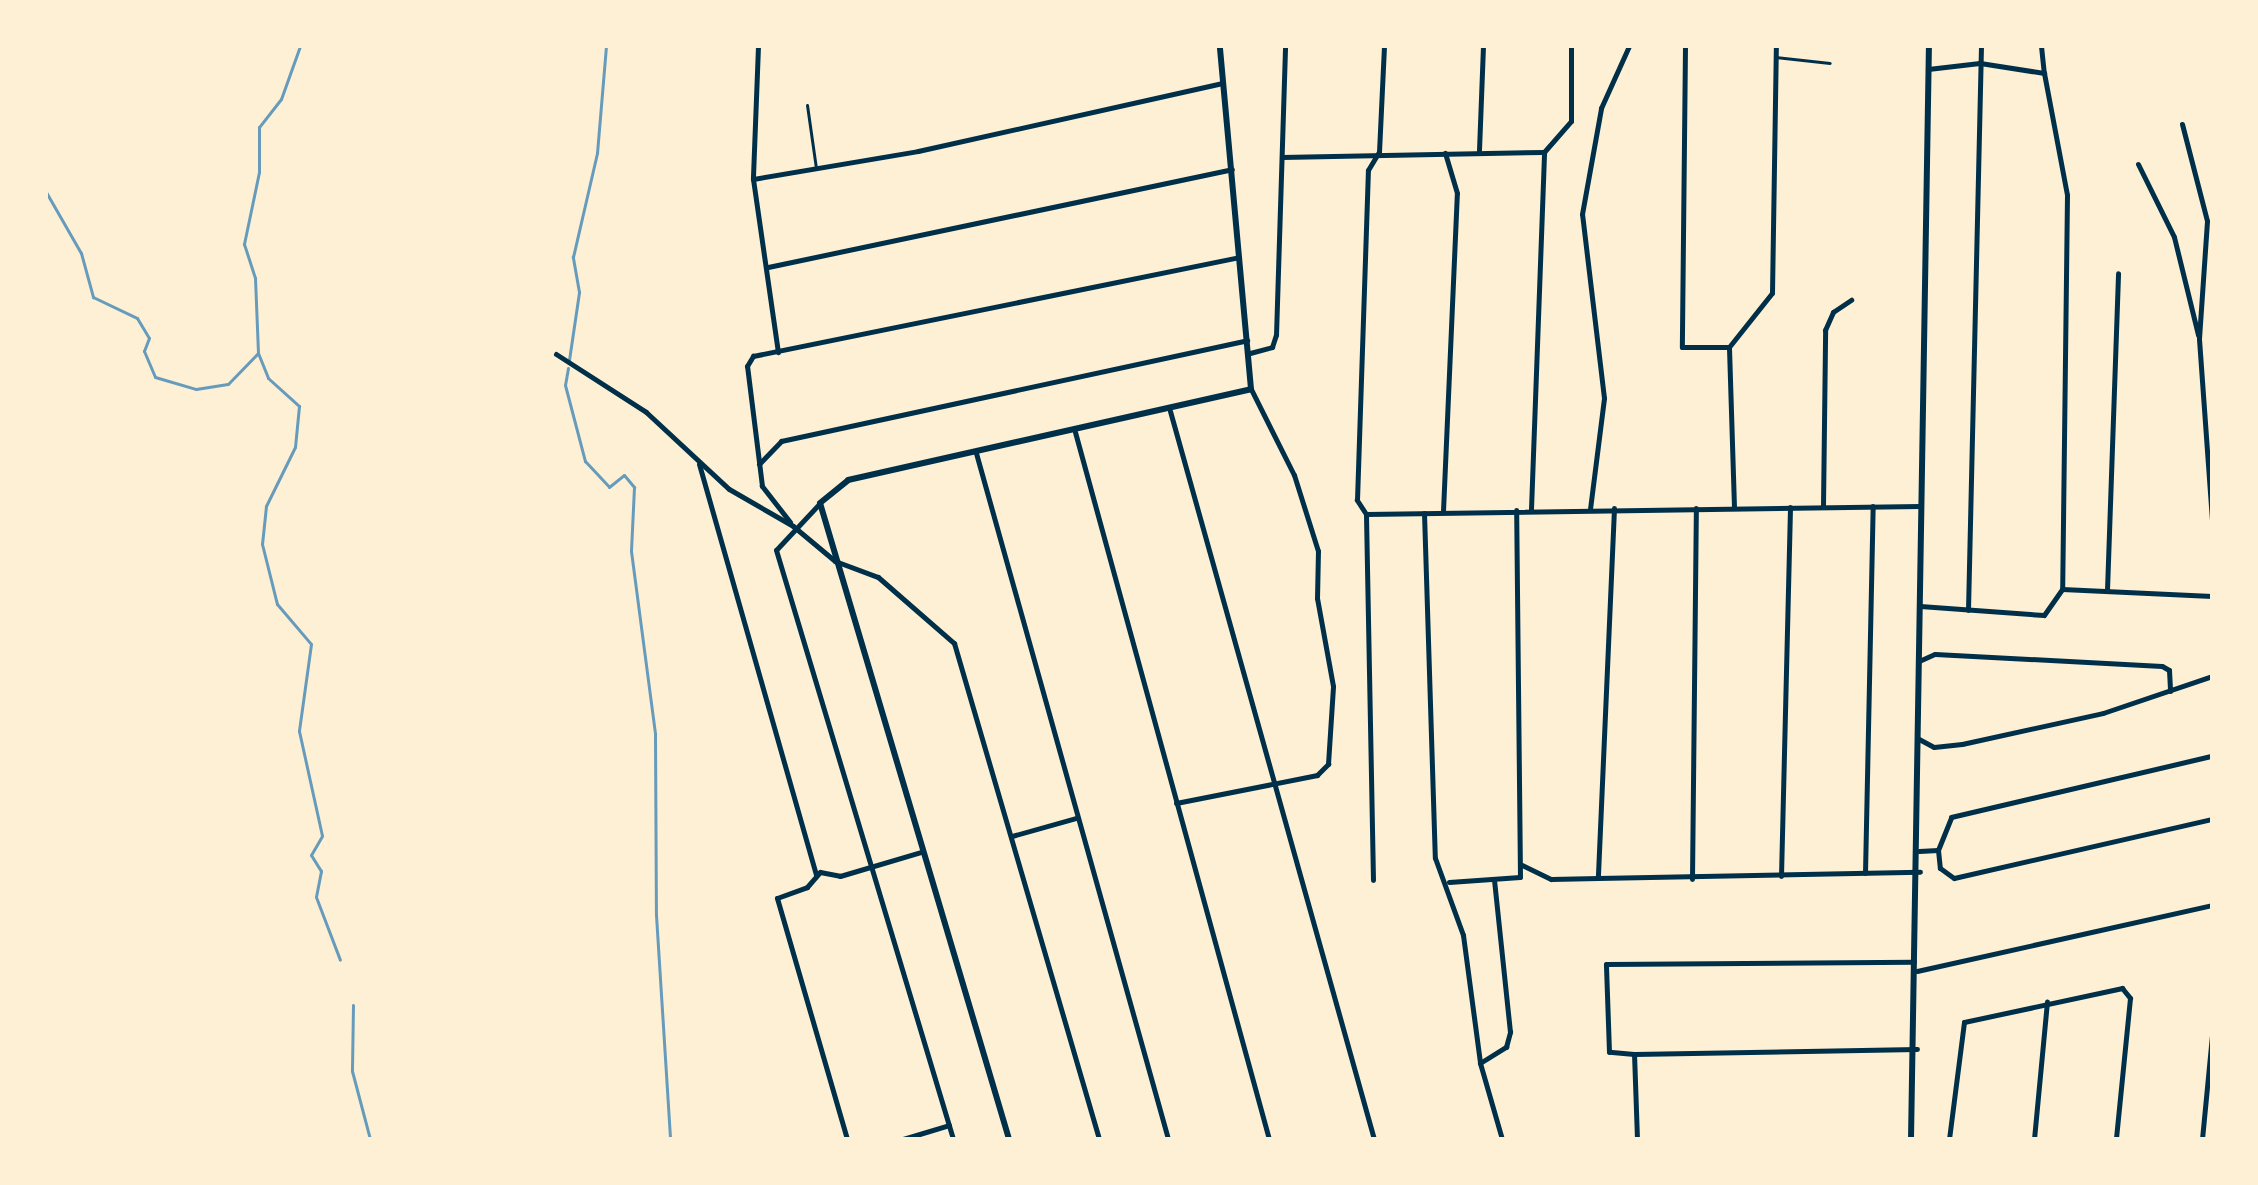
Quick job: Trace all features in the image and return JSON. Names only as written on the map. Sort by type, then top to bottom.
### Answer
[{"type":"street","points":[[758,46],[753,179],[778,352]]},
{"type":"street","points":[[1176,803],[1317,775],[1328,764],[1333,686],[1317,598],[1318,551],[1288,461],[1251,389],[1220,46]]},
{"type":"street","points":[[1250,353],[1272,347],[1276,335],[1285,46]]},
{"type":"street","points":[[1373,880],[1366,514],[1357,500],[1368,170],[1379,152],[1384,46]]},
{"type":"street","points":[[1479,150],[1483,46]]},
{"type":"street","points":[[1531,509],[1544,152],[1571,121],[1571,46]]},
{"type":"street","points":[[1590,509],[1604,398],[1582,214],[1601,108],[1629,46]]},
{"type":"street","points":[[1685,46],[1682,347],[1729,347]]},
{"type":"street","points":[[1734,507],[1729,347],[1772,293],[1776,46]]},
{"type":"street","points":[[1911,1139],[1917,1049],[1916,962],[1920,872],[1916,737],[1929,46]]},
{"type":"street","points":[[1968,610],[1981,46]]},
{"type":"street","points":[[1920,606],[2044,615],[2062,589],[2067,195],[2041,46]]},
{"type":"street","points":[[1928,69],[1980,63],[2044,73]]},
{"type":"street","points":[[753,179],[1222,83]]},
{"type":"street","points":[[2182,124],[2207,221],[2199,339],[2212,522]]},
{"type":"street","points":[[1282,157],[1479,150],[1544,152]]},
{"type":"street","points":[[1443,511],[1457,193],[1445,153]]},
{"type":"street","points":[[2138,164],[2174,237],[2199,339]]},
{"type":"street","points":[[768,267],[1232,169]]},
{"type":"street","points":[[793,526],[762,486],[747,366],[753,356],[1239,257]]},
{"type":"street","points":[[2107,590],[2118,273]]},
{"type":"street","points":[[1823,506],[1825,330],[1833,312],[1851,300]]},
{"type":"street","points":[[759,464],[781,441],[1248,340]]},
{"type":"street","points":[[556,354],[646,412],[698,462],[793,526],[835,561],[878,577],[954,643],[1099,1139]]},
{"type":"street","points":[[953,1139],[868,869],[776,550],[793,526],[848,480],[1170,411],[1251,389]]},
{"type":"street","points":[[1170,411],[1374,1139]]},
{"type":"street","points":[[1075,432],[1269,1139]]},
{"type":"street","points":[[976,453],[1168,1139]]},
{"type":"street","points":[[698,462],[816,875]]},
{"type":"street","points":[[820,503],[921,852],[1009,1139]]},
{"type":"street","points":[[1865,873],[1873,506]]},
{"type":"street","points":[[1366,514],[1531,509],[1920,506]]},
{"type":"street","points":[[1781,876],[1790,507]]},
{"type":"street","points":[[1598,878],[1614,508]]},
{"type":"street","points":[[1692,879],[1696,508]]},
{"type":"street","points":[[1449,882],[1520,877],[1516,510]]},
{"type":"street","points":[[1424,513],[1435,858],[1449,882],[1480,1063],[1502,1139]]},
{"type":"street","points":[[2062,589],[2212,596]]},
{"type":"street","points":[[1918,661],[1935,654],[2162,666],[2169,670],[2170,691]]},
{"type":"street","points":[[1916,737],[1934,747],[1962,744],[2170,691],[2212,676]]},
{"type":"street","points":[[2212,756],[1951,817],[1938,850],[1940,868],[1954,878],[2212,819]]},
{"type":"street","points":[[1012,836],[1076,818]]},
{"type":"street","points":[[1919,851],[1938,850]]},
{"type":"street","points":[[847,1139],[777,898],[807,887],[816,875],[868,869],[921,852]]},
{"type":"street","points":[[1522,865],[1551,879],[1692,879],[1920,872]]},
{"type":"street","points":[[1480,1063],[1506,1047],[1510,1032],[1494,880]]},
{"type":"street","points":[[1917,971],[2212,905]]},
{"type":"street","points":[[2212,951],[2212,975]]},
{"type":"street","points":[[1916,962],[1606,964],[1609,1052],[1917,1049]]},
{"type":"street","points":[[1949,1139],[1959,1029],[1969,1019],[2047,1002],[2128,991],[2116,1139]]},
{"type":"street","points":[[2034,1139],[2047,1002]]},
{"type":"street","points":[[2202,1139],[2212,1035]]},
{"type":"street","points":[[1634,1054],[1637,1139]]},
{"type":"street","points":[[903,1139],[949,1125]]},
{"type":"lane","points":[[1776,57],[1830,63]]},
{"type":"lane","points":[[807,105],[816,168]]},
{"type":"waterway","points":[[300,46],[281,99],[259,127],[259,172],[244,244],[255,278],[258,353],[268,378],[299,406],[295,447],[266,506],[262,544],[277,604],[311,644],[299,731],[322,836],[311,855],[321,871],[316,897],[340,960]]},
{"type":"waterway","points":[[569,360],[579,292],[573,257],[597,153],[606,46]]},
{"type":"waterway","points":[[46,192],[81,253],[93,297],[137,318],[149,338],[144,351],[155,377],[196,389],[228,384],[258,353]]},
{"type":"waterway","points":[[568,368],[565,385],[585,461],[609,487],[624,475],[634,487],[631,551],[655,734],[656,915],[670,1139]]},
{"type":"waterway","points":[[353,1005],[352,1071],[370,1139]]}]
